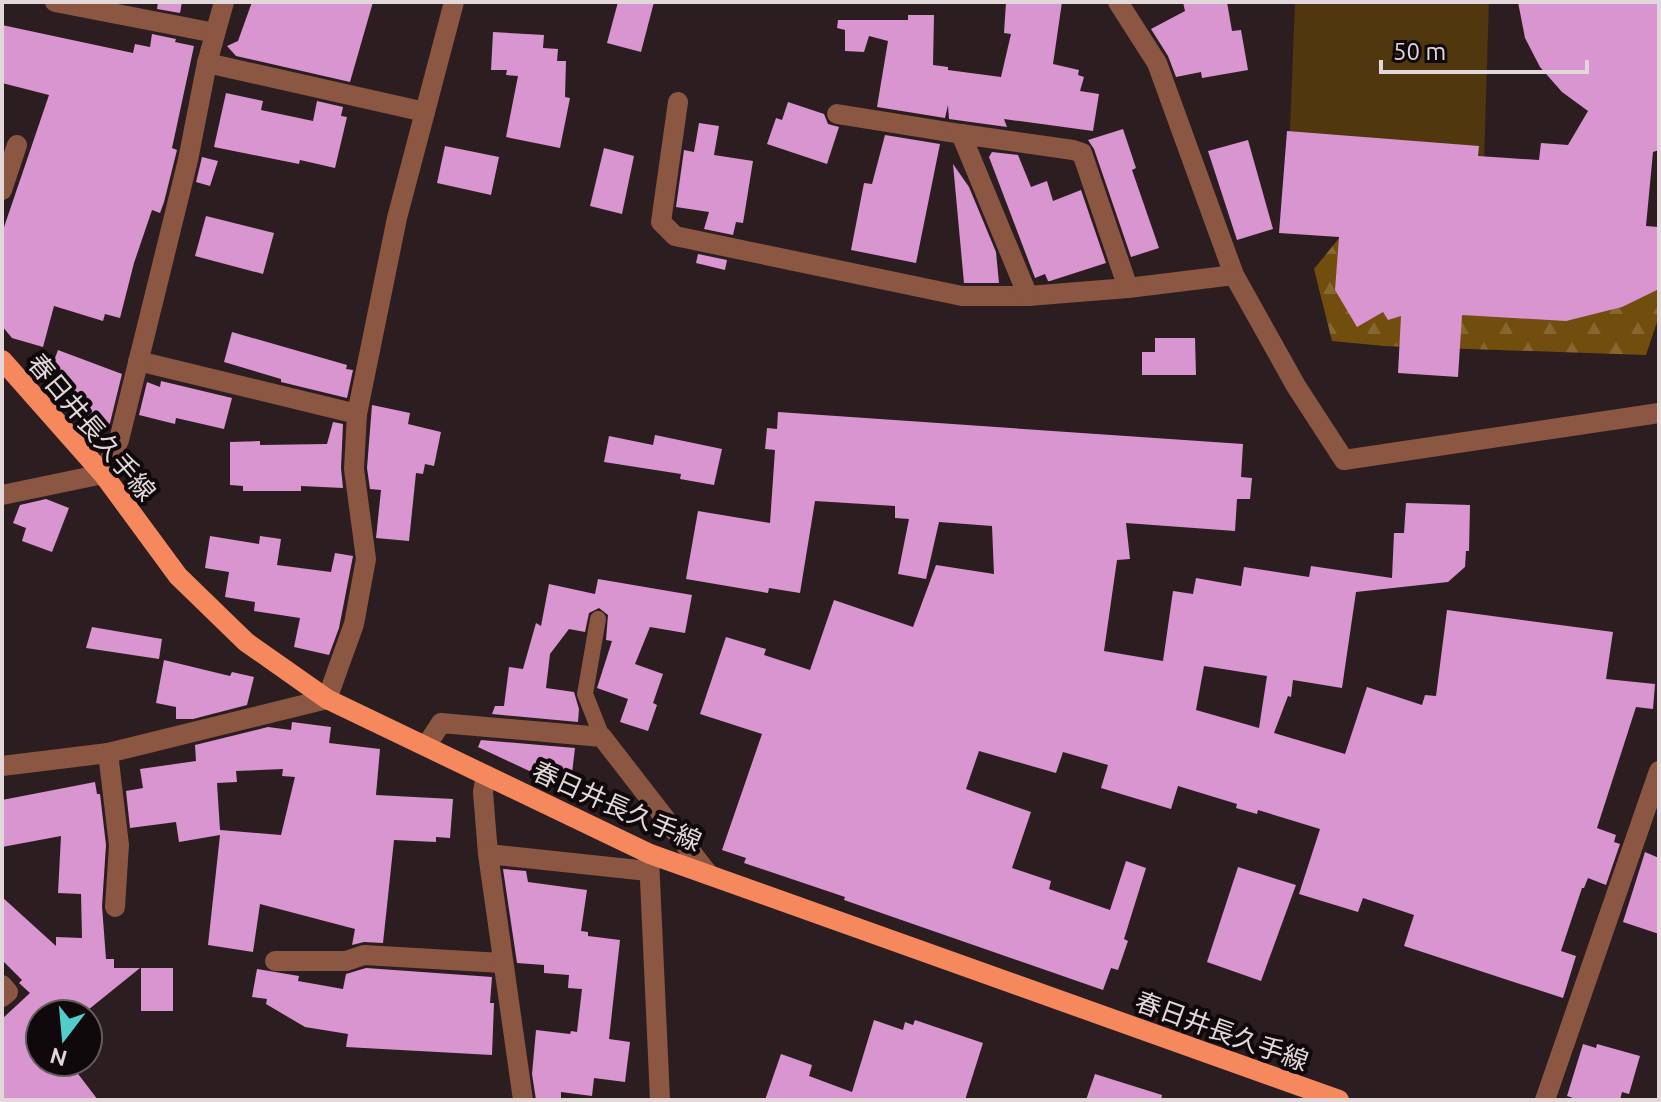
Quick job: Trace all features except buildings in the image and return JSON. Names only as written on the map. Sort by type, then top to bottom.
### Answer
[{"type":"main road","name":"春日井長久手線","points":[[2,360],[103,474],[178,576],[246,642],[327,699],[486,775],[649,862],[709,875],[1339,1100]]},
{"type":"street","points":[[55,2],[215,33]]},
{"type":"street","points":[[2,495],[103,474],[119,440],[224,2]]},
{"type":"street","points":[[2,766],[108,753],[327,699],[354,624],[366,559],[354,469],[357,414],[397,218],[454,2]]},
{"type":"street","points":[[1118,2],[1157,63],[1234,275],[1296,386],[1344,460],[1659,413]]},
{"type":"street","points":[[207,63],[425,112]]},
{"type":"street","points":[[678,102],[661,222],[675,236],[962,296],[1028,296],[1234,275]]},
{"type":"street","points":[[837,114],[1082,153],[1128,288]]},
{"type":"street","points":[[961,134],[1028,296]]},
{"type":"street","points":[[2,190],[17,145]]},
{"type":"street","points":[[138,361],[357,414]]},
{"type":"street","points":[[426,746],[441,723],[602,737],[709,875]]},
{"type":"street","points":[[108,753],[119,845],[115,907]]},
{"type":"street","points":[[1545,1100],[1659,771]]},
{"type":"street","points":[[486,775],[483,792],[488,854],[523,1100]]},
{"type":"street","points":[[488,854],[649,862],[660,1100]]},
{"type":"street","points":[[275,961],[346,961],[364,955],[502,963]]},
{"type":"street","points":[[2,985],[8,992],[2,997]]},
{"type":"lane","points":[[598,619],[585,694],[602,737]]},
{"type":"shaded area","points":[[1295,2],[1489,2],[1484,161],[1289,154]]},
{"type":"green space","points":[[1361,211],[1659,248],[1659,316],[1646,355],[1384,346],[1332,341],[1314,269]]}]
